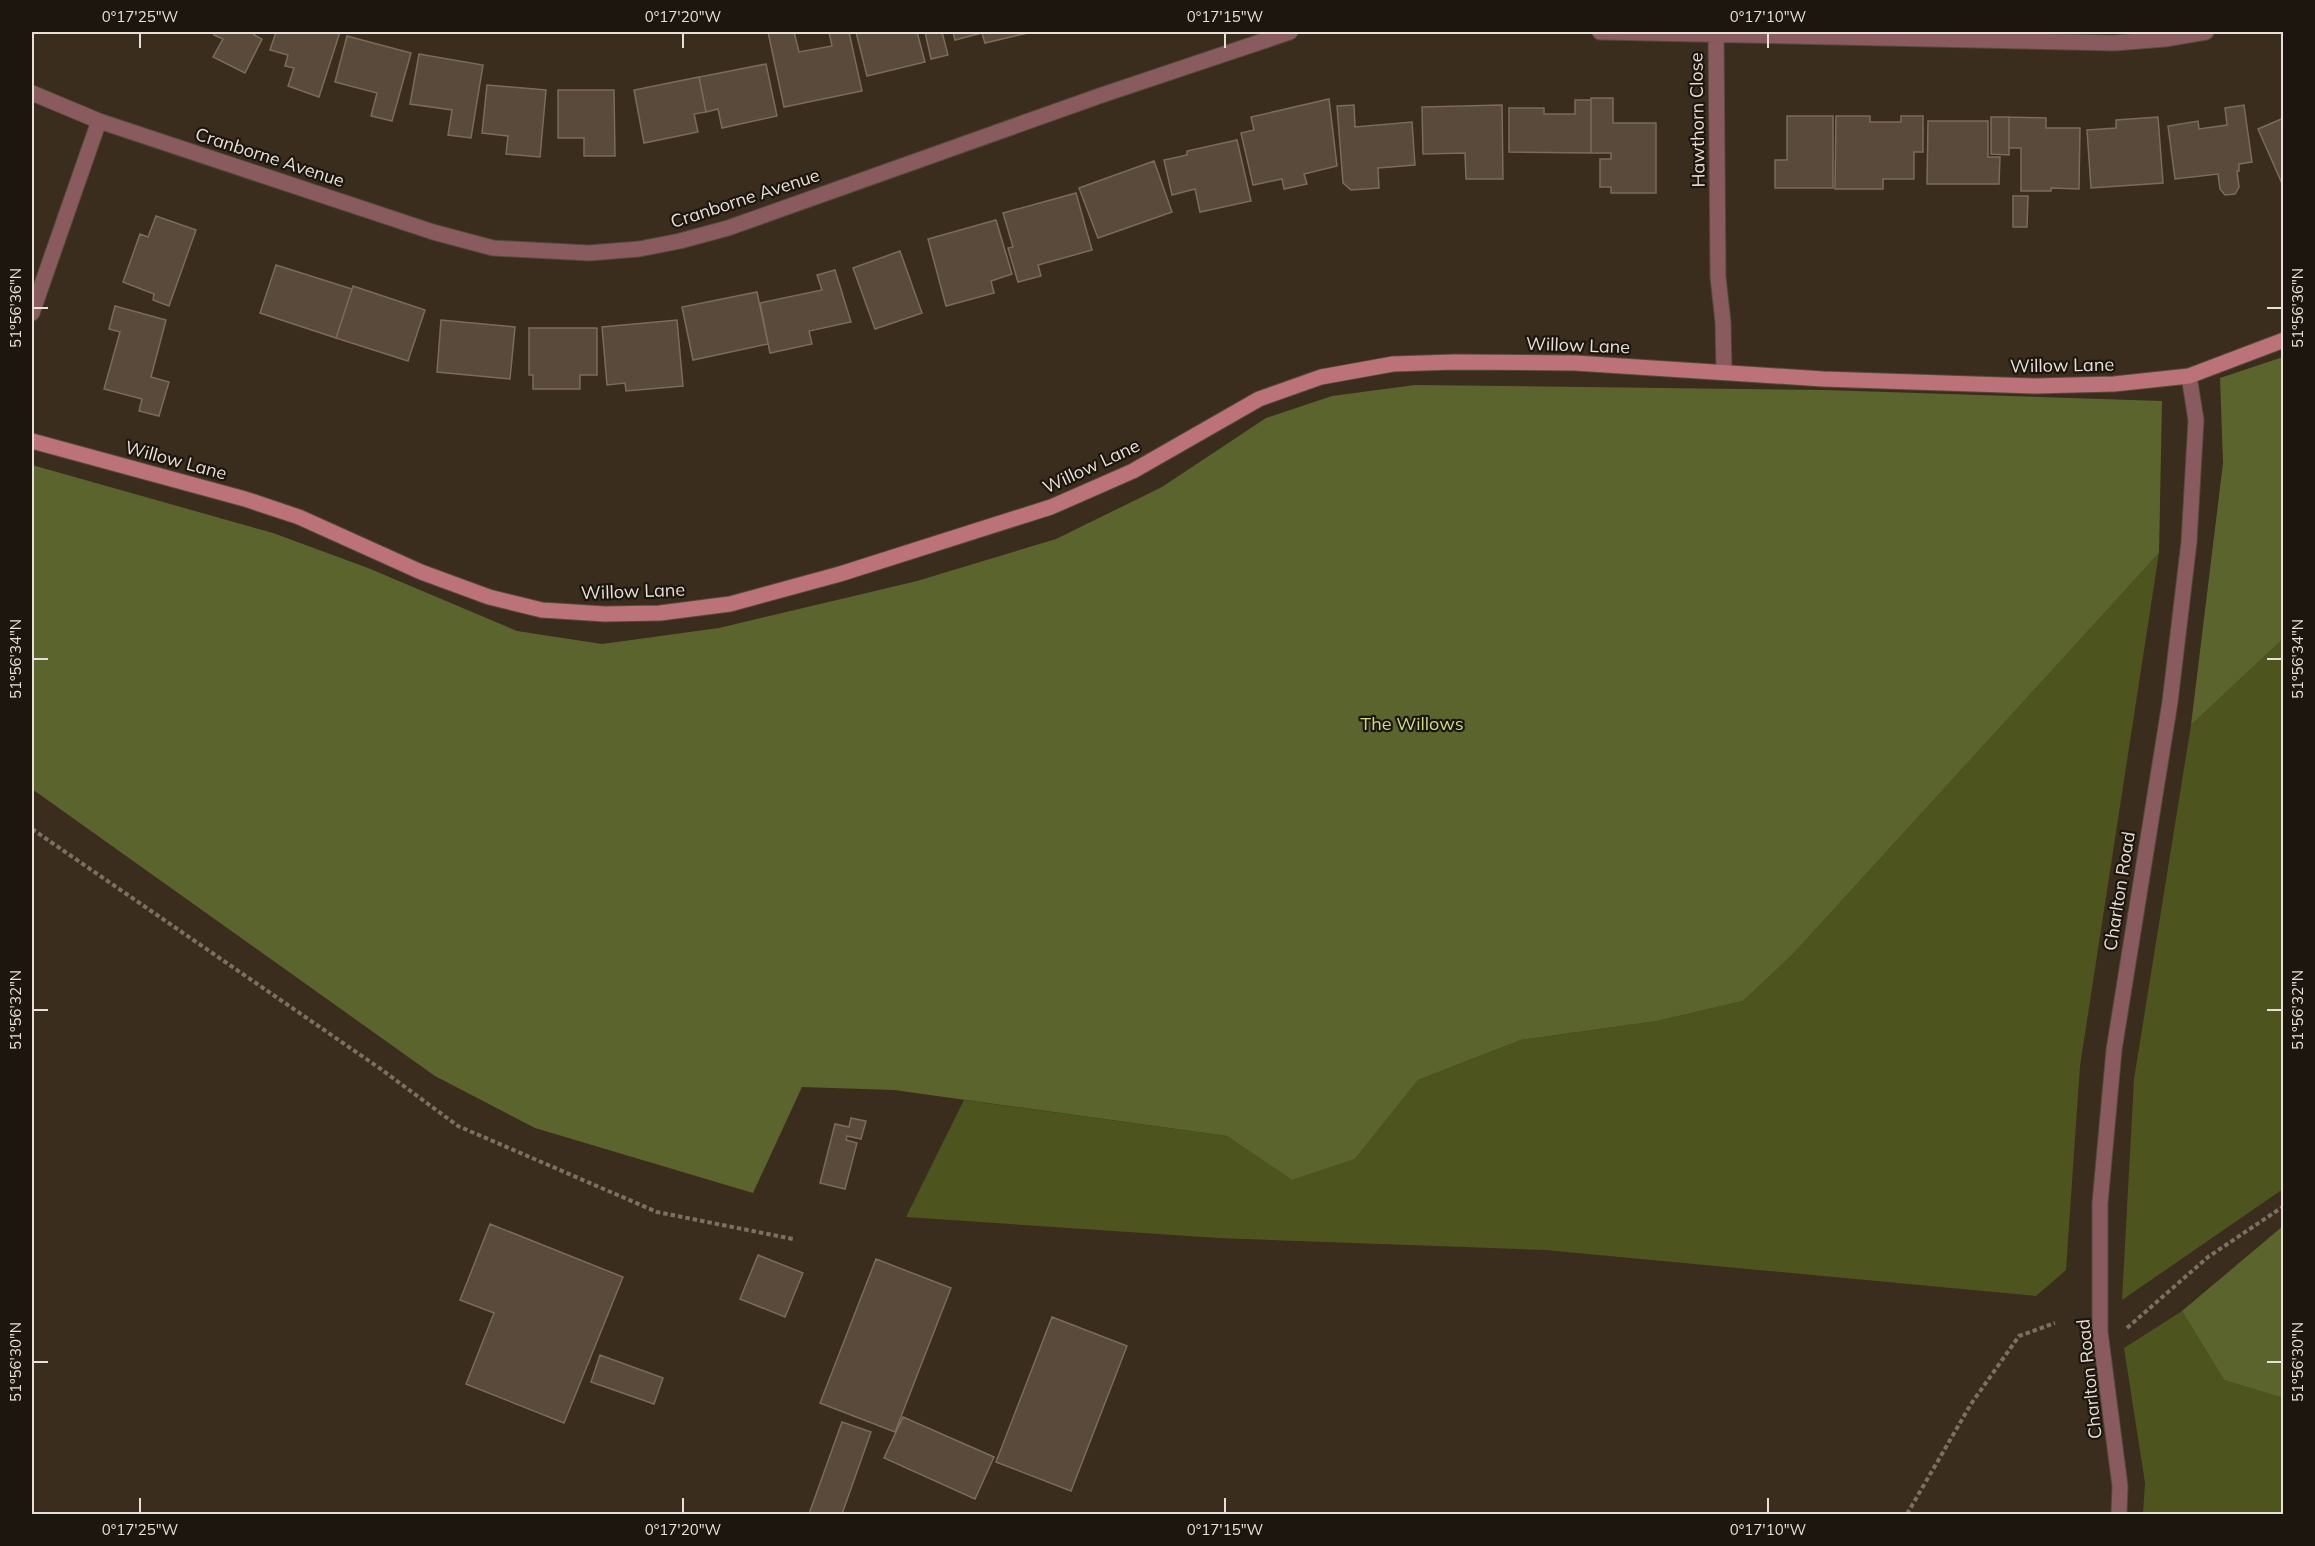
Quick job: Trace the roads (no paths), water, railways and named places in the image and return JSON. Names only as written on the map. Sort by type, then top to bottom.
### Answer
[{"type":"street","name":"Cranborne Avenue","points":[[32,93],[99,121],[434,232],[493,248],[588,253],[639,249],[728,228],[1102,95],[1290,32]]},
{"type":"street","points":[[1600,32],[1716,35]]},
{"type":"street","name":"Hawthorn Close","points":[[1724,372],[1723,322],[1718,277],[1716,35],[2049,37],[2114,44],[2206,32]]},
{"type":"street","points":[[32,313],[99,121]]},
{"type":"street","points":[[2189,376],[2283,340]]},
{"type":"street","name":"Willow Lane","points":[[32,441],[245,499],[299,517],[421,572],[489,597],[542,610],[605,614],[660,613],[730,604],[840,574],[1051,507],[1133,471],[1258,399],[1321,377],[1393,364],[1575,363],[1823,379],[2035,386],[2114,384],[2189,376]]},
{"type":"street","name":"Charlton Road","points":[[2119,1515],[2120,1486],[2100,1332],[2100,1203],[2114,1050],[2170,702],[2189,542],[2196,420],[2189,376]]},
{"type":"park label","name":"The Willows","points":[[1412,723]]}]
